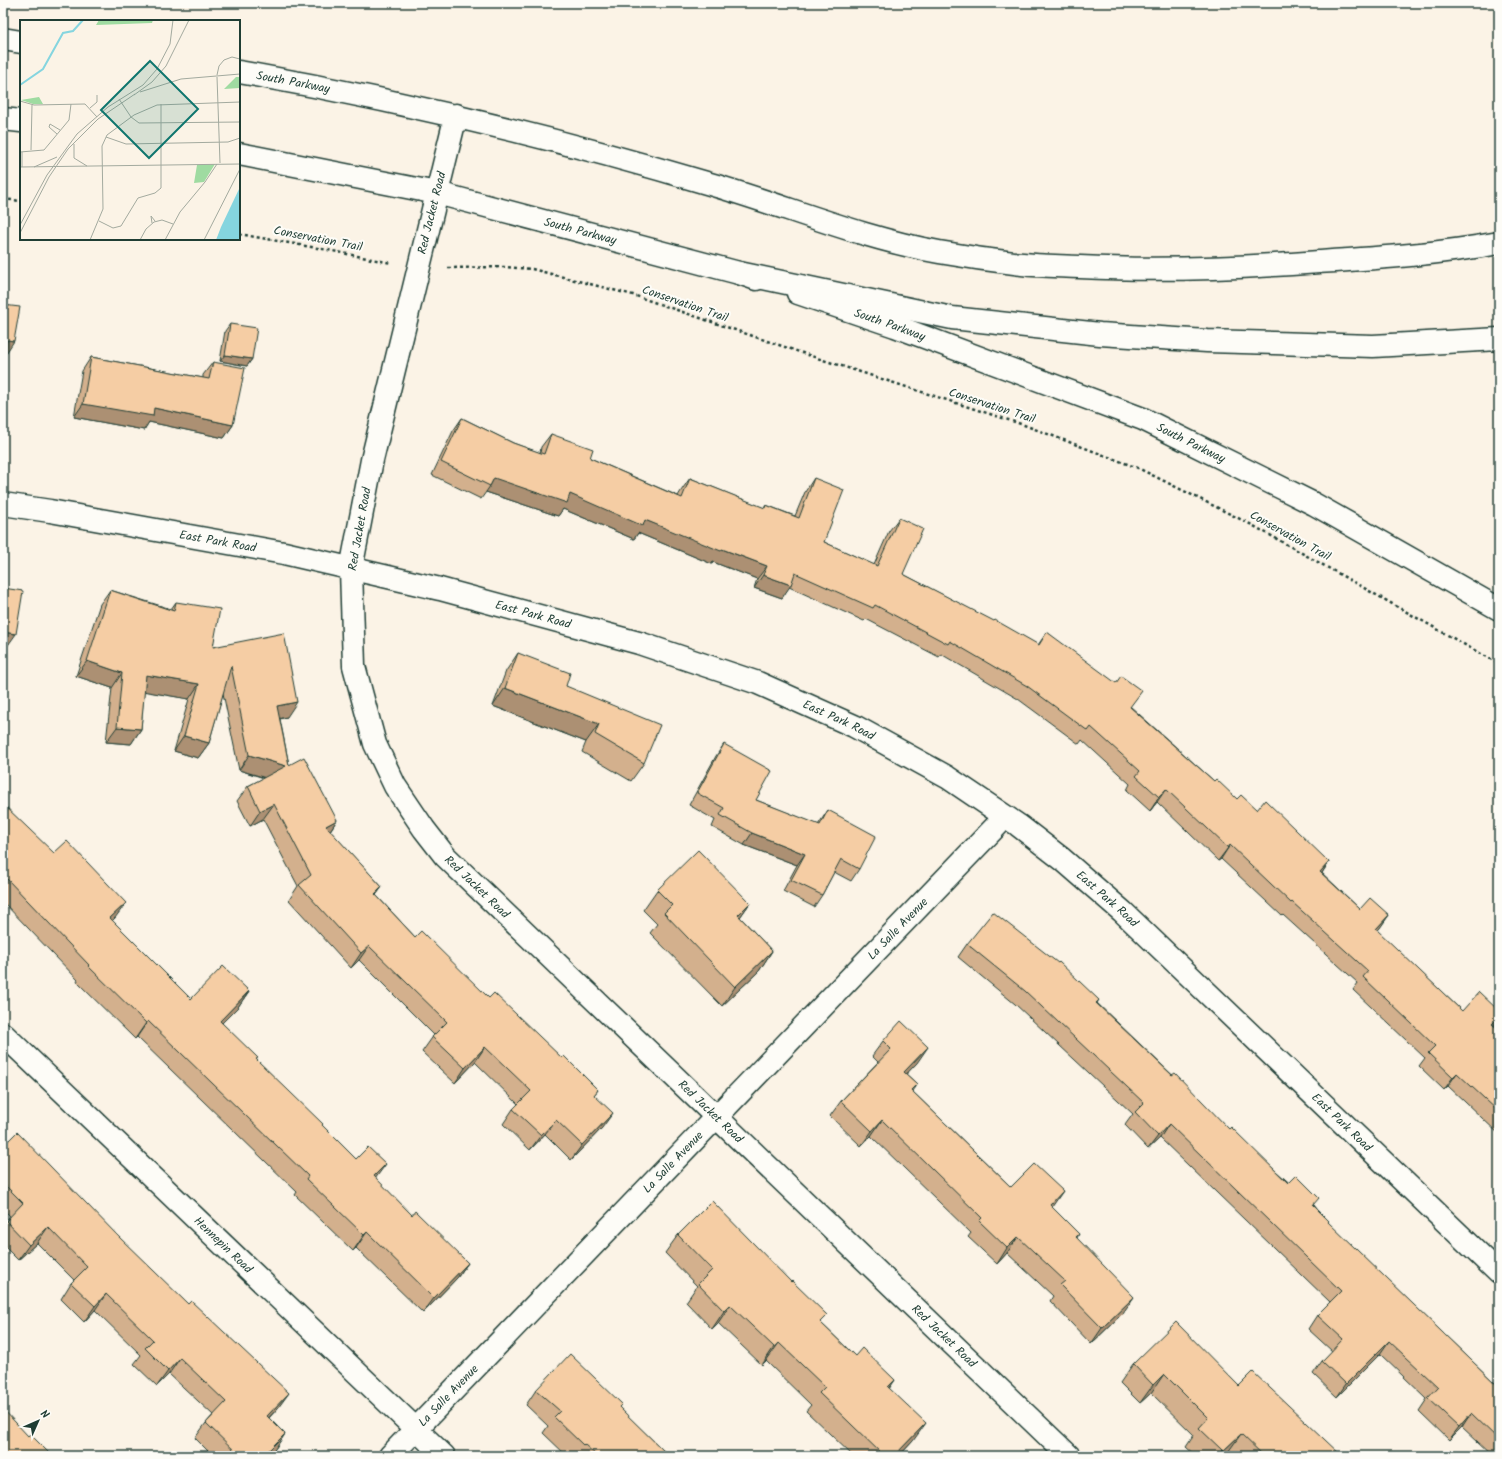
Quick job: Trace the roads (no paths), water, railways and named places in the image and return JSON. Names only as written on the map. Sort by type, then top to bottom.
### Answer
[{"type":"main road","points":[[3,39],[20,42]]},
{"type":"main road","name":"South Parkway","points":[[240,72],[456,115],[582,147],[714,184],[895,243],[940,252],[1025,264],[1122,269],[1271,266],[1392,257],[1499,243]]},
{"type":"main road","name":"Red Jacket Road","points":[[456,115],[372,460],[351,569],[354,666],[375,744],[395,786],[424,829],[445,856],[1068,1456]]},
{"type":"main road","points":[[3,119],[20,121]]},
{"type":"main road","name":"South Parkway","points":[[240,154],[437,193],[738,273],[895,326],[1143,419],[1314,504],[1499,609]]},
{"type":"main road","points":[[738,273],[952,318],[1100,334],[1207,341],[1373,346],[1499,340]]},
{"type":"main road","name":"East Park Road","points":[[3,504],[284,553],[440,589],[639,643],[758,683],[854,726],[947,777],[1062,859],[1123,912],[1499,1273]]},
{"type":"main road","name":"La Salle Avenue","points":[[390,1456],[1005,817]]},
{"type":"main road","name":"Hennepin Road","points":[[3,1034],[444,1456]]}]
